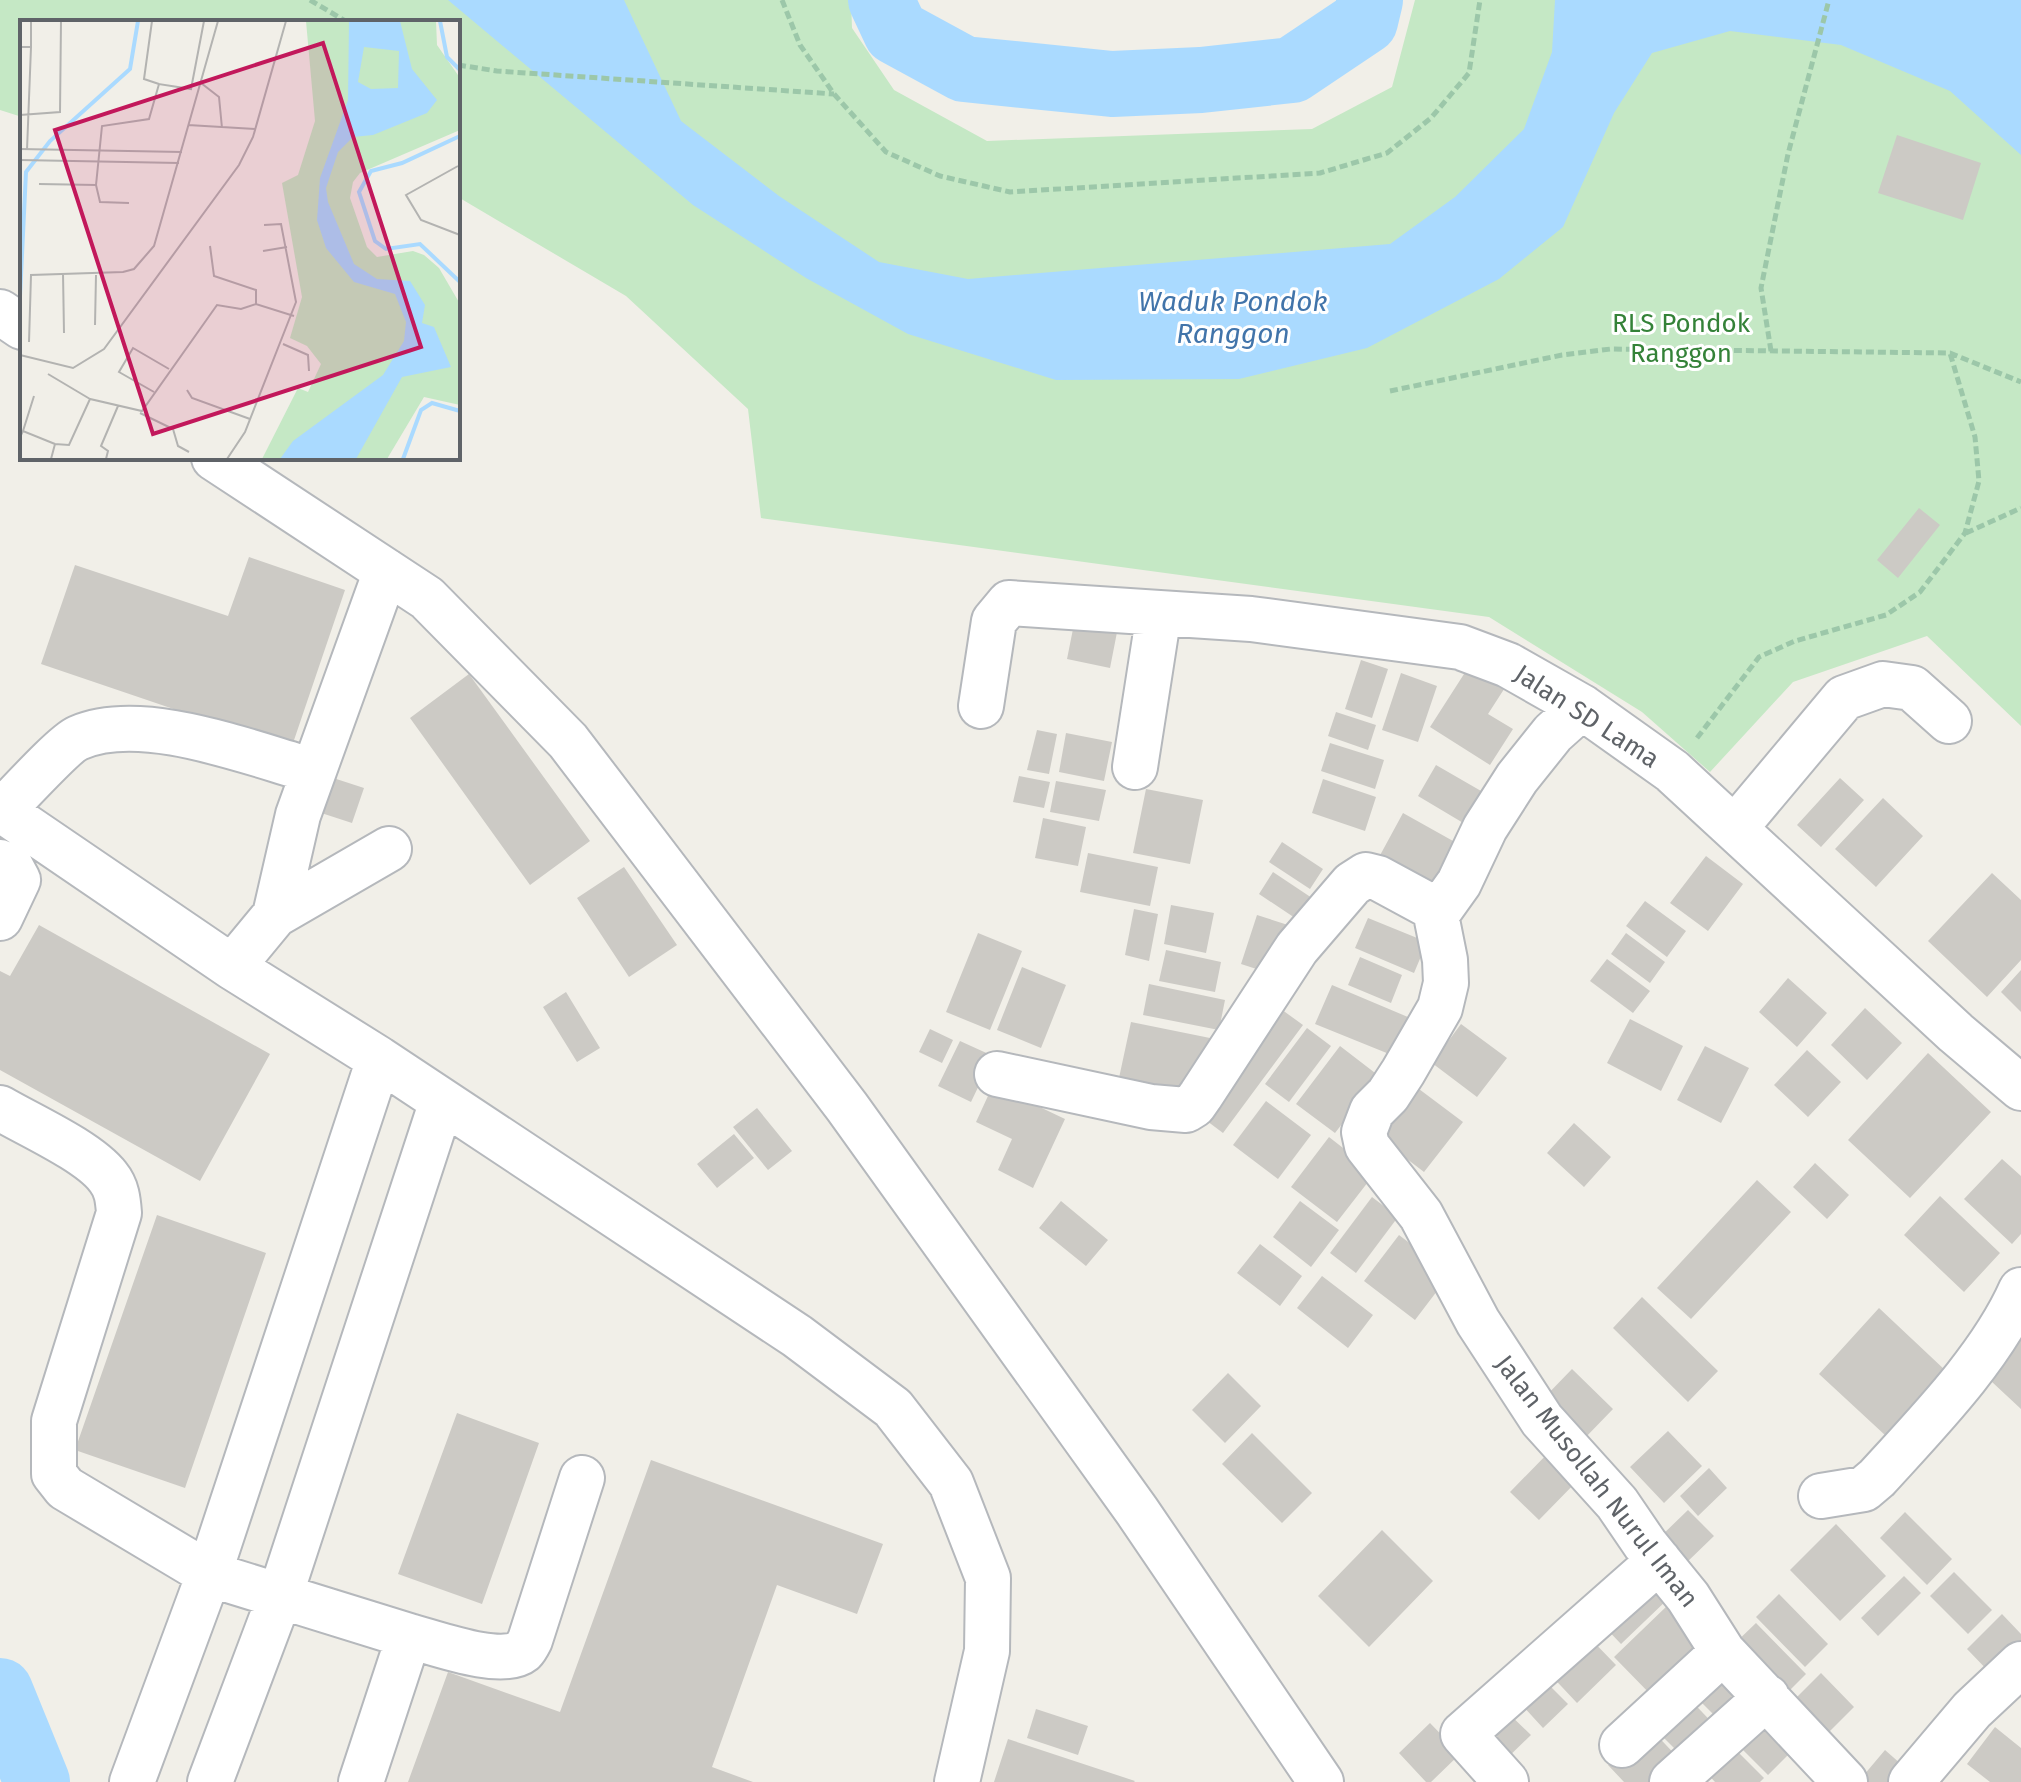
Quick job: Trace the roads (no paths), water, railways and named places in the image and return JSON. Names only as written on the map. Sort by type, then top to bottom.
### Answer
[{"type":"street","points":[[0,312],[20,326]]},
{"type":"street","points":[[217,460],[427,598],[568,741],[857,1119],[1137,1511],[1321,1782]]},
{"type":"street","points":[[275,915],[298,815],[386,571]]},
{"type":"street","name":"Jalan SD Lama","points":[[981,706],[994,621],[1009,603],[1251,619],[1460,647],[1508,665],[1582,707],[1672,771],[1956,1033],[2021,1088]]},
{"type":"street","points":[[1135,767],[1159,613]]},
{"type":"street","points":[[1735,828],[1844,698],[1883,684],[1912,688],[1949,721]]},
{"type":"street","points":[[997,1074],[1125,1102],[1186,1110],[1194,1105],[1297,948],[1352,884],[1366,875],[1378,878],[1439,911],[1459,883],[1485,828],[1517,778],[1553,733],[1582,707]]},
{"type":"street","points":[[314,771],[178,733],[124,727],[76,738],[1,810],[232,967],[379,1059],[797,1336],[893,1408],[951,1483],[988,1578],[987,1651],[957,1782]]},
{"type":"street","points":[[232,967],[275,915],[389,849]]},
{"type":"street","points":[[0,862],[11,867],[18,880],[0,918]]},
{"type":"street","name":"Jalan Musollah Nurul Iman","points":[[1439,911],[1437,920],[1446,983],[1440,1008],[1388,1095],[1372,1111],[1364,1132],[1367,1146],[1421,1215],[1478,1322],[1542,1420],[1617,1503],[1688,1597],[1723,1652],[1845,1782]]},
{"type":"street","points":[[132,1782],[209,1574],[379,1059]]},
{"type":"street","points":[[210,1782],[280,1596],[442,1101]]},
{"type":"street","points":[[0,1108],[90,1160],[108,1176],[117,1193],[119,1213],[54,1421],[54,1474],[65,1488],[209,1574],[409,1636],[487,1656],[509,1657],[522,1651],[530,1640],[582,1478]]},
{"type":"street","points":[[1821,1496],[1864,1489],[1877,1478],[1960,1384],[2000,1330],[2021,1290]]},
{"type":"street","points":[[1506,1782],[1463,1734],[1659,1561]]},
{"type":"street","points":[[361,1782],[409,1636]]},
{"type":"street","points":[[1622,1745],[1723,1652]]},
{"type":"street","points":[[1911,1782],[1972,1710],[2021,1664]]},
{"type":"street","points":[[1672,1782],[1767,1697]]},
{"type":"water","name":"Waduk Pondok Ranggon","points":[[448,0],[624,0],[681,121],[779,196],[879,262],[968,279],[1390,244],[1455,197],[1524,129],[1552,52],[1555,0],[2021,0],[2021,155],[1950,91],[1841,45],[1730,31],[1652,53],[1614,113],[1563,227],[1499,279],[1367,348],[1239,379],[1056,380],[908,334],[806,278],[693,205]]},
{"type":"waterway","points":[[881,0],[896,32],[964,69],[1112,84],[1201,80],[1292,70],[1365,21],[1370,0]]},
{"type":"waterway","points":[[0,1691],[37,1782]]},
{"type":"park label","name":"RLS Pondok Ranggon","points":[[1681,338]]}]
